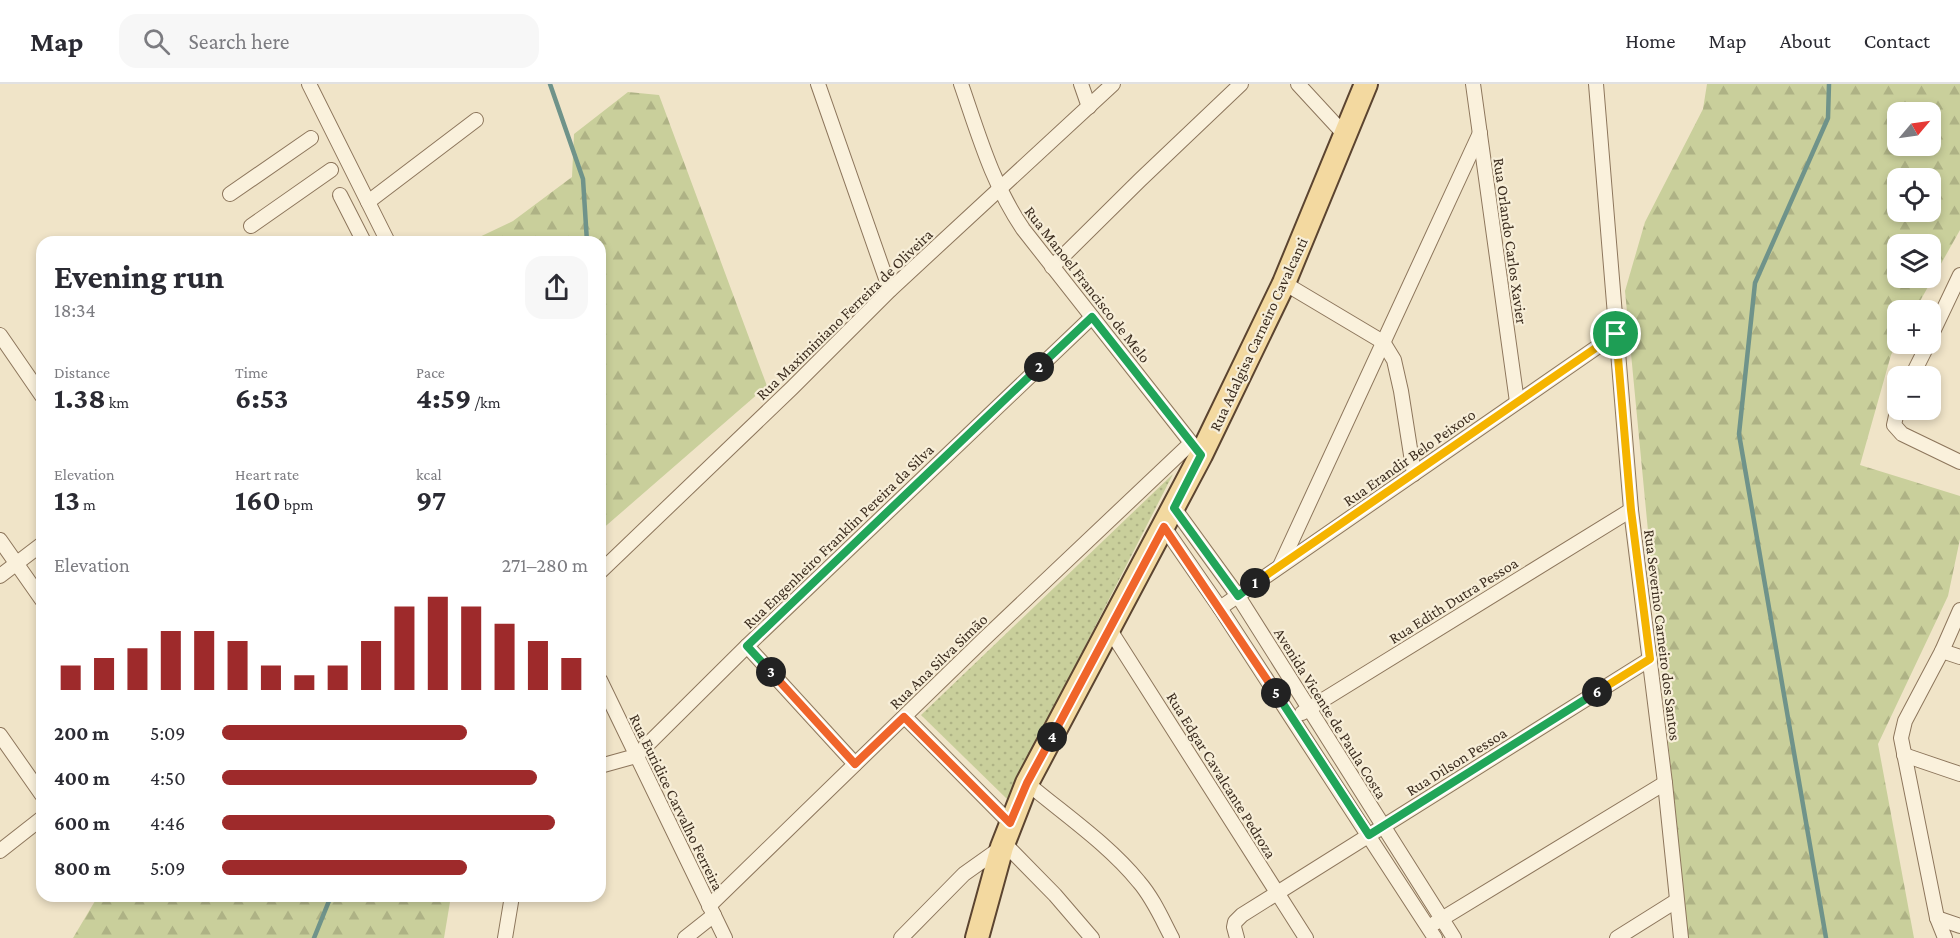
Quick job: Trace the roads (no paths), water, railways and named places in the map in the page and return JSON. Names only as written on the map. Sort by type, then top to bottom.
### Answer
[{"type":"main road","name":"Rua Adalgisa Carneiro Cavalcanti","points":[[977,938],[1005,838],[1027,783],[1169,518],[1196,449],[1284,283],[1366,84]]},
{"type":"street","points":[[309,84],[385,236]]},
{"type":"street","points":[[818,84],[890,290]]},
{"type":"street","name":"Rua Manoel Francisco de Melo","points":[[962,84],[998,189],[1023,229],[1196,449]]},
{"type":"street","points":[[1081,84],[1089,106]]},
{"type":"street","name":"Rua Maximiniano Ferreira de Oliveira","points":[[606,566],[890,290],[1113,84]]},
{"type":"street","points":[[1052,267],[1241,84]]},
{"type":"street","points":[[1298,84],[1345,135]]},
{"type":"street","name":"Rua Orlando Carlos Xavier","points":[[1473,84],[1517,402]]},
{"type":"street","name":"Rua Severino Carneiro dos Santos","points":[[1596,84],[1631,510],[1665,783],[1681,938]]},
{"type":"street","points":[[368,202],[476,120]]},
{"type":"street","points":[[1280,566],[1480,133]]},
{"type":"street","points":[[230,194],[311,138]]},
{"type":"street","points":[[251,226],[331,170]]},
{"type":"street","points":[[340,195],[361,236]]},
{"type":"street","points":[[1941,315],[1960,275]]},
{"type":"street","points":[[1284,283],[1383,342],[1394,360],[1414,474]]},
{"type":"street","name":"Rua Engenheiro Franklin Pereira da Silva","points":[[606,764],[636,756],[747,646],[1092,317]]},
{"type":"street","name":"Rua Erandir Belo Peixoto","points":[[1220,608],[1616,334]]},
{"type":"street","points":[[0,335],[36,387]]},
{"type":"street","points":[[1895,420],[1894,425],[1902,434],[1960,462]]},
{"type":"street","name":"Rua Ana Silva Simão","points":[[686,938],[855,764],[983,639],[1196,449]]},
{"type":"street","name":"Rua Edith Dutra Pessoa","points":[[1293,720],[1631,510]]},
{"type":"street","name":"Avenida Vicente de Paula Costa","points":[[1169,518],[1238,596],[1454,938]]},
{"type":"street","name":"Avenida Vicente de Paula Costa","points":[[1169,518],[1220,608],[1432,933]]},
{"type":"street","points":[[0,540],[36,591]]},
{"type":"street","points":[[0,576],[36,548]]},
{"type":"street","points":[[1945,938],[1937,918],[1901,738],[1905,721],[1942,651],[1960,610]]},
{"type":"street","name":"Rua Edgar Cavalcante Pedroza","points":[[1110,630],[1306,938]]},
{"type":"street","points":[[747,646],[855,764]]},
{"type":"street","points":[[1942,651],[1960,657]]},
{"type":"street","name":"Rua Dilson Pessoa","points":[[1238,938],[1234,922],[1650,659]]},
{"type":"street","name":"Rua Euridice Carvalho Ferreira","points":[[606,693],[725,938]]},
{"type":"street","points":[[904,717],[1092,938]]},
{"type":"street","points":[[0,735],[36,786]]},
{"type":"street","points":[[1904,755],[1960,774]]},
{"type":"street","points":[[1027,783],[1110,851],[1140,882],[1172,938]]},
{"type":"street","points":[[1432,933],[1442,918],[1665,783]]},
{"type":"street","points":[[0,851],[36,823]]},
{"type":"street","points":[[901,938],[964,874],[1005,838]]},
{"type":"street","points":[[1617,938],[1676,901]]},
{"type":"street","points":[[505,938],[511,902]]},
{"type":"street","points":[[1937,918],[1960,926]]},
{"type":"waterway","points":[[550,84],[583,179],[587,236]]},
{"type":"waterway","points":[[1826,938],[1739,434],[1755,283],[1828,118],[1829,84]]},
{"type":"waterway","points":[[314,938],[329,902]]}]
